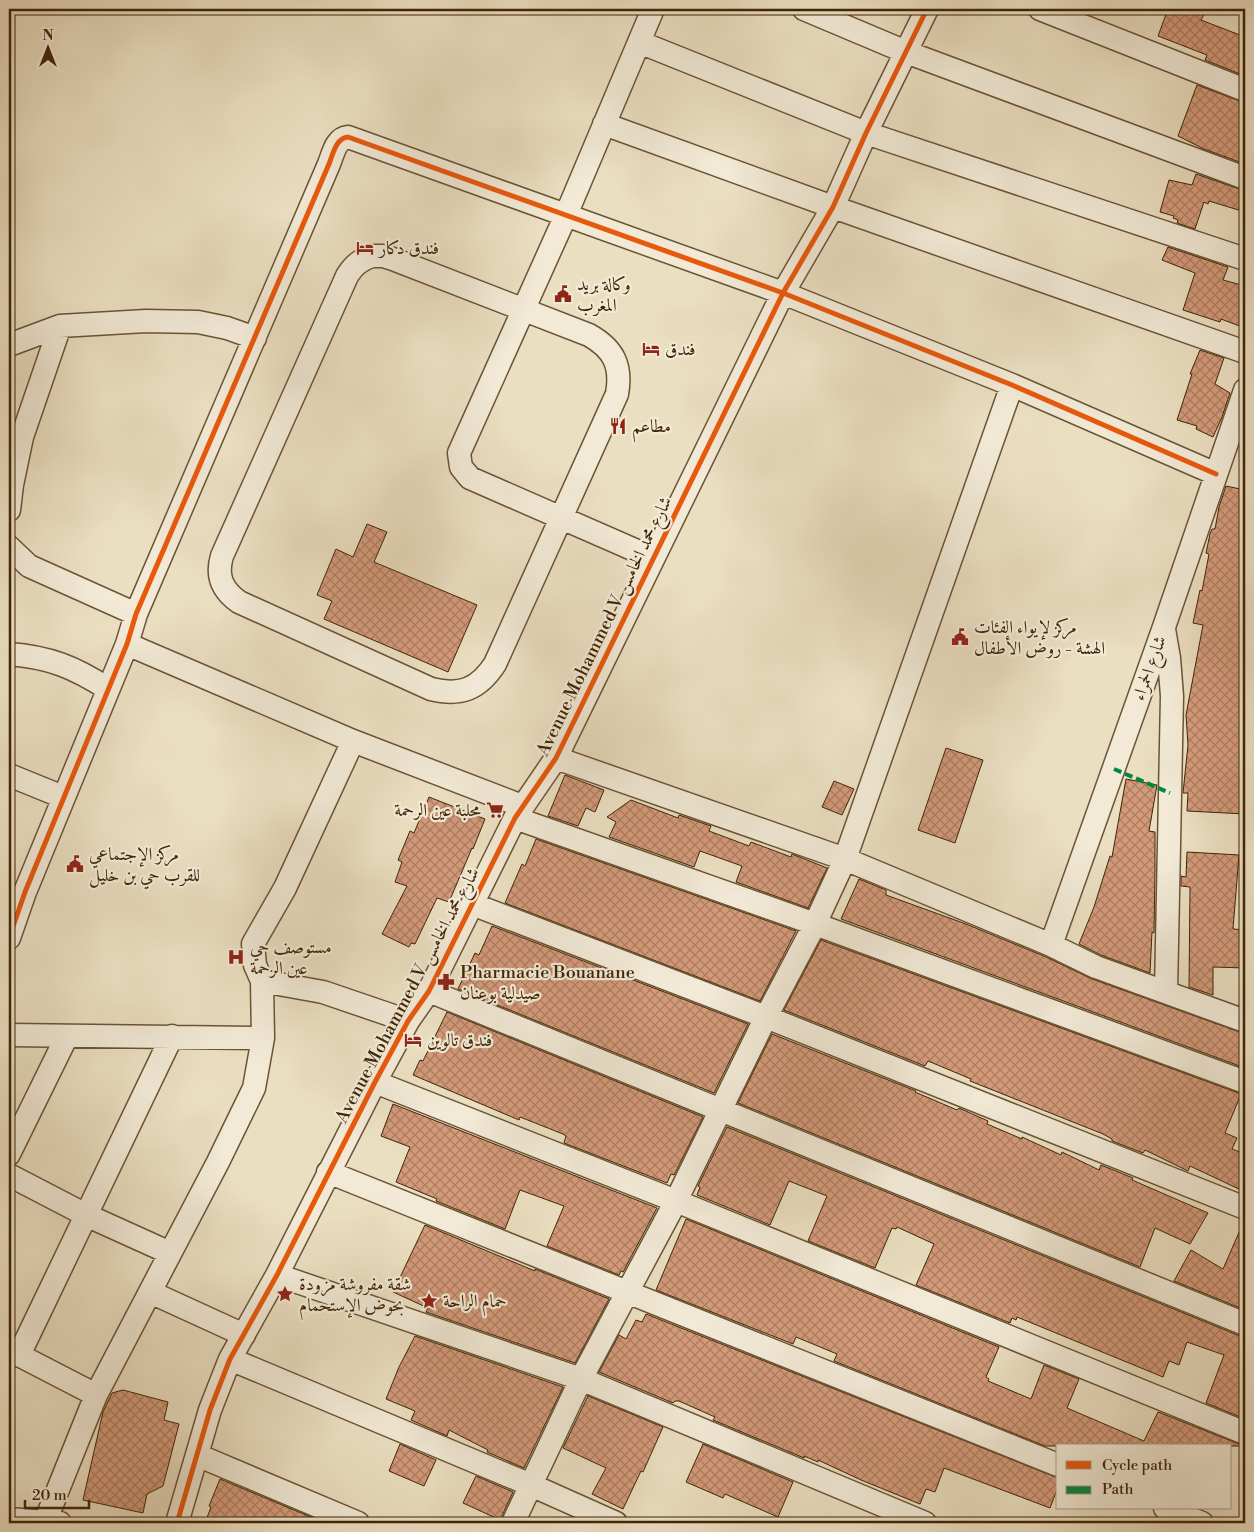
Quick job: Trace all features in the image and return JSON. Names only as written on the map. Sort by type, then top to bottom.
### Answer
[{"type":"street","points":[[653,9],[566,215],[459,453],[461,467],[470,478],[653,558]]},
{"type":"street","points":[[804,9],[906,52],[1245,178]]},
{"type":"street","name":"Avenue Mohammed V شارع محمد الخامس","points":[[177,1523],[210,1410],[230,1358],[277,1274],[328,1172],[408,1021],[429,991],[518,812],[556,758],[783,292],[833,207],[927,9]]},
{"type":"street","points":[[1040,9],[1245,90]]},
{"type":"street","points":[[639,42],[866,134],[1245,259]]},
{"type":"street","points":[[604,124],[1245,352]]},
{"type":"street","points":[[9,938],[17,892],[63,797],[127,644],[136,614],[339,140],[344,137],[783,292],[1012,385],[1216,474]]},
{"type":"street","points":[[372,256],[383,256],[589,335],[602,342],[611,353],[618,366],[617,394],[561,518],[495,664],[487,676],[475,686],[460,691],[445,692],[431,689],[239,602],[223,587],[220,577],[219,566],[222,556],[343,284],[353,267],[362,260],[372,256]]},
{"type":"street","points":[[9,345],[60,326],[146,321],[198,322],[227,328],[255,338]]},
{"type":"street","points":[[9,510],[22,437],[60,326]]},
{"type":"street","points":[[513,1523],[581,1379],[676,1201],[766,1017],[815,924],[845,859],[1012,385]]},
{"type":"street","name":"شارع الحمراء","points":[[1051,945],[1164,627],[1245,390]]},
{"type":"street","points":[[9,547],[29,566],[136,614]]},
{"type":"street","points":[[1164,627],[1172,696],[1166,992]]},
{"type":"street","points":[[127,644],[518,812],[815,924],[1245,1082]]},
{"type":"street","points":[[9,654],[36,656],[82,672],[108,689]]},
{"type":"street","points":[[9,1519],[53,1523],[96,1395],[218,1162],[254,1088],[263,1038],[262,981],[255,964],[253,944],[285,888],[353,741]]},
{"type":"street","points":[[556,758],[845,859],[1051,945],[1096,967],[1245,1021]]},
{"type":"street","points":[[9,775],[63,797]]},
{"type":"street","points":[[472,904],[766,1017],[1245,1208]]},
{"type":"street","points":[[262,981],[322,992],[408,1021]]},
{"type":"street","points":[[429,991],[1245,1324]]},
{"type":"street","points":[[9,1035],[263,1038]]},
{"type":"street","points":[[9,1154],[67,1036]]},
{"type":"street","points":[[96,1395],[14,1353],[86,1215],[172,1036]]},
{"type":"street","points":[[375,1082],[676,1201],[1245,1433]]},
{"type":"street","points":[[328,1172],[1056,1464]]},
{"type":"street","points":[[9,1175],[86,1215],[170,1253]]},
{"type":"street","points":[[277,1274],[581,1379],[925,1523]]},
{"type":"street","points":[[150,1292],[244,1335]]},
{"type":"street","points":[[230,1358],[531,1485],[616,1523]]},
{"type":"street","points":[[197,1454],[358,1523]]},
{"type":"street","points":[[1170,1510],[1202,1523]]},
{"type":"building","points":[[1168,9],[1207,9],[1201,20],[1245,37],[1245,56],[1240,74],[1205,60],[1207,55],[1158,36]]},
{"type":"building","points":[[1197,85],[1245,103],[1245,164],[1204,149],[1178,136]]},
{"type":"building","points":[[1196,174],[1245,191],[1245,212],[1209,201],[1208,204],[1204,202],[1195,229],[1177,223],[1178,220],[1173,218],[1174,216],[1160,212],[1169,180],[1192,185]]},
{"type":"building","points":[[1168,247],[1228,267],[1223,280],[1245,286],[1245,328],[1221,319],[1220,322],[1183,310],[1195,273],[1162,260]]},
{"type":"building","points":[[1200,350],[1224,358],[1215,384],[1230,393],[1213,437],[1196,429],[1197,426],[1177,420],[1192,374],[1190,374]]},
{"type":"building","points":[[1226,486],[1245,490],[1245,524],[1242,539],[1245,540],[1245,814],[1187,811],[1188,793],[1183,793],[1188,745],[1186,715],[1203,625],[1193,623],[1200,590],[1202,591],[1209,554],[1206,553],[1210,534],[1212,529],[1215,529],[1219,507]]},
{"type":"building","points":[[367,524],[387,532],[374,562],[477,605],[448,672],[324,619],[332,601],[317,595],[336,549],[353,557]]},
{"type":"building","points":[[946,748],[983,760],[955,843],[918,830]]},
{"type":"building","points":[[565,775],[604,790],[595,812],[586,808],[578,826],[548,816]]},
{"type":"building","points":[[1126,779],[1157,785],[1149,831],[1155,832],[1154,933],[1152,932],[1150,973],[1101,955],[1079,944],[1094,907],[1110,856],[1112,857]]},
{"type":"building","points":[[834,781],[854,789],[842,815],[822,807]]},
{"type":"building","points":[[429,797],[485,819],[449,902],[437,898],[415,944],[411,943],[409,947],[382,934],[407,886],[395,882],[402,862],[398,860],[410,831],[414,833]]},
{"type":"building","points":[[631,800],[678,818],[679,815],[711,826],[709,831],[749,846],[751,842],[791,857],[792,854],[827,868],[808,908],[736,882],[742,866],[700,851],[694,867],[609,837],[616,822],[607,817]]},
{"type":"building","points":[[536,839],[796,931],[760,1001],[505,903],[522,864],[525,866]]},
{"type":"building","points":[[1187,852],[1239,855],[1233,929],[1245,930],[1245,968],[1213,967],[1213,995],[1189,987],[1190,887],[1181,886],[1181,876],[1186,877]]},
{"type":"building","points":[[859,879],[886,890],[886,895],[966,924],[1046,957],[1092,979],[1245,1034],[1245,1068],[841,919]]},
{"type":"building","points":[[492,926],[748,1024],[714,1093],[458,989],[475,953],[479,955]]},
{"type":"building","points":[[821,940],[1241,1094],[1225,1133],[1237,1138],[1232,1149],[1245,1154],[1245,1177],[1241,1190],[1190,1166],[1188,1171],[1145,1150],[1143,1153],[1112,1141],[1112,1139],[1103,1134],[970,1081],[971,1079],[928,1061],[925,1066],[784,1010]]},
{"type":"building","points":[[447,1012],[703,1117],[674,1175],[671,1174],[667,1183],[564,1143],[566,1136],[563,1134],[520,1117],[519,1120],[413,1075],[420,1060],[423,1061]]},
{"type":"building","points":[[772,1034],[916,1091],[957,1110],[959,1108],[988,1121],[987,1124],[1022,1139],[1022,1137],[1061,1155],[1062,1152],[1099,1170],[1101,1165],[1133,1178],[1132,1180],[1208,1213],[1190,1244],[1155,1228],[1140,1267],[738,1103]]},
{"type":"building","points":[[393,1104],[657,1208],[623,1272],[621,1271],[619,1275],[547,1246],[564,1206],[520,1190],[505,1229],[436,1201],[437,1199],[396,1182],[410,1147],[381,1136]]},
{"type":"building","points":[[727,1127],[1245,1337],[1245,1419],[1206,1403],[1224,1355],[1187,1342],[1179,1365],[1169,1361],[1163,1377],[1017,1317],[1016,1320],[1012,1318],[1010,1323],[916,1285],[934,1244],[897,1227],[896,1229],[892,1228],[875,1268],[808,1241],[827,1196],[789,1181],[770,1225],[697,1195],[700,1187],[698,1186]]},
{"type":"building","points":[[686,1219],[999,1347],[986,1377],[989,1379],[988,1381],[1031,1399],[1044,1365],[1079,1379],[1067,1408],[1144,1441],[1158,1412],[1244,1446],[1232,1446],[1232,1444],[1056,1444],[1056,1446],[1045,1446],[834,1361],[837,1354],[796,1337],[793,1344],[656,1290]]},
{"type":"building","points":[[1244,1221],[1245,1310],[1174,1281],[1191,1250],[1223,1269]]},
{"type":"building","points":[[425,1225],[535,1271],[535,1269],[609,1299],[575,1363],[426,1312],[428,1308],[393,1292]]},
{"type":"building","points":[[646,1314],[1056,1477],[1056,1492],[1050,1508],[944,1468],[935,1492],[926,1489],[920,1504],[818,1460],[818,1462],[804,1456],[804,1458],[713,1420],[715,1417],[679,1401],[673,1403],[599,1372],[619,1335],[626,1339],[636,1320],[642,1322]]},
{"type":"building","points":[[415,1336],[563,1387],[524,1468],[487,1452],[488,1450],[449,1430],[447,1436],[411,1420],[415,1411],[386,1399],[399,1367]]},
{"type":"building","points":[[123,1390],[168,1402],[164,1420],[179,1424],[163,1486],[147,1494],[143,1513],[83,1500],[103,1412],[112,1393]]},
{"type":"building","points":[[588,1396],[663,1427],[643,1472],[641,1471],[623,1509],[592,1494],[606,1468],[563,1448]]},
{"type":"building","points":[[400,1444],[436,1460],[424,1486],[389,1471]]},
{"type":"building","points":[[703,1444],[793,1482],[778,1517],[725,1494],[723,1498],[686,1482]]},
{"type":"building","points":[[476,1476],[513,1492],[500,1520],[463,1503]]},
{"type":"building","points":[[220,1479],[325,1523],[205,1523],[211,1507],[209,1506]]},
{"type":"marked path","points":[[1114,769],[1170,793]]},
{"type":"cycle path","points":[[177,1523],[210,1410],[230,1359],[277,1275],[375,1082],[408,1021],[429,991],[515,818],[556,758],[783,293],[833,207],[866,133],[927,9]]},
{"type":"cycle path","points":[[9,938],[25,892],[127,644],[136,614],[334,151],[338,143],[344,138],[348,137],[783,293],[1012,385],[1216,474]]},
{"type":"place","name":"فندق دكار","points":[[365,248]]},
{"type":"place","name":"وكالة بريد المغرب","points":[[563,294]]},
{"type":"place","name":"فندق","points":[[651,349]]},
{"type":"place","name":"مطاعم","points":[[618,426]]},
{"type":"place","name":"مركز لإيواء الفئات الهشة - روض الأطفال","points":[[960,637]]},
{"type":"place","name":"محلبة عين الرحمة","points":[[495,810]]},
{"type":"place","name":"مركز الإجتماعي للقرب حي بن خليل","points":[[75,864]]},
{"type":"place","name":"مستوصف حي عين الرحمة","points":[[236,957]]},
{"type":"place","name":"Pharmacie Bouanane صيدلية بوعنان","points":[[446,982]]},
{"type":"place","name":"فندق تالوين","points":[[413,1040]]},
{"type":"place","name":"شقة مفروشة مزودة بحوض الإستحمام","points":[[285,1294]]},
{"type":"place","name":"حمام الراحة","points":[[429,1301]]}]
